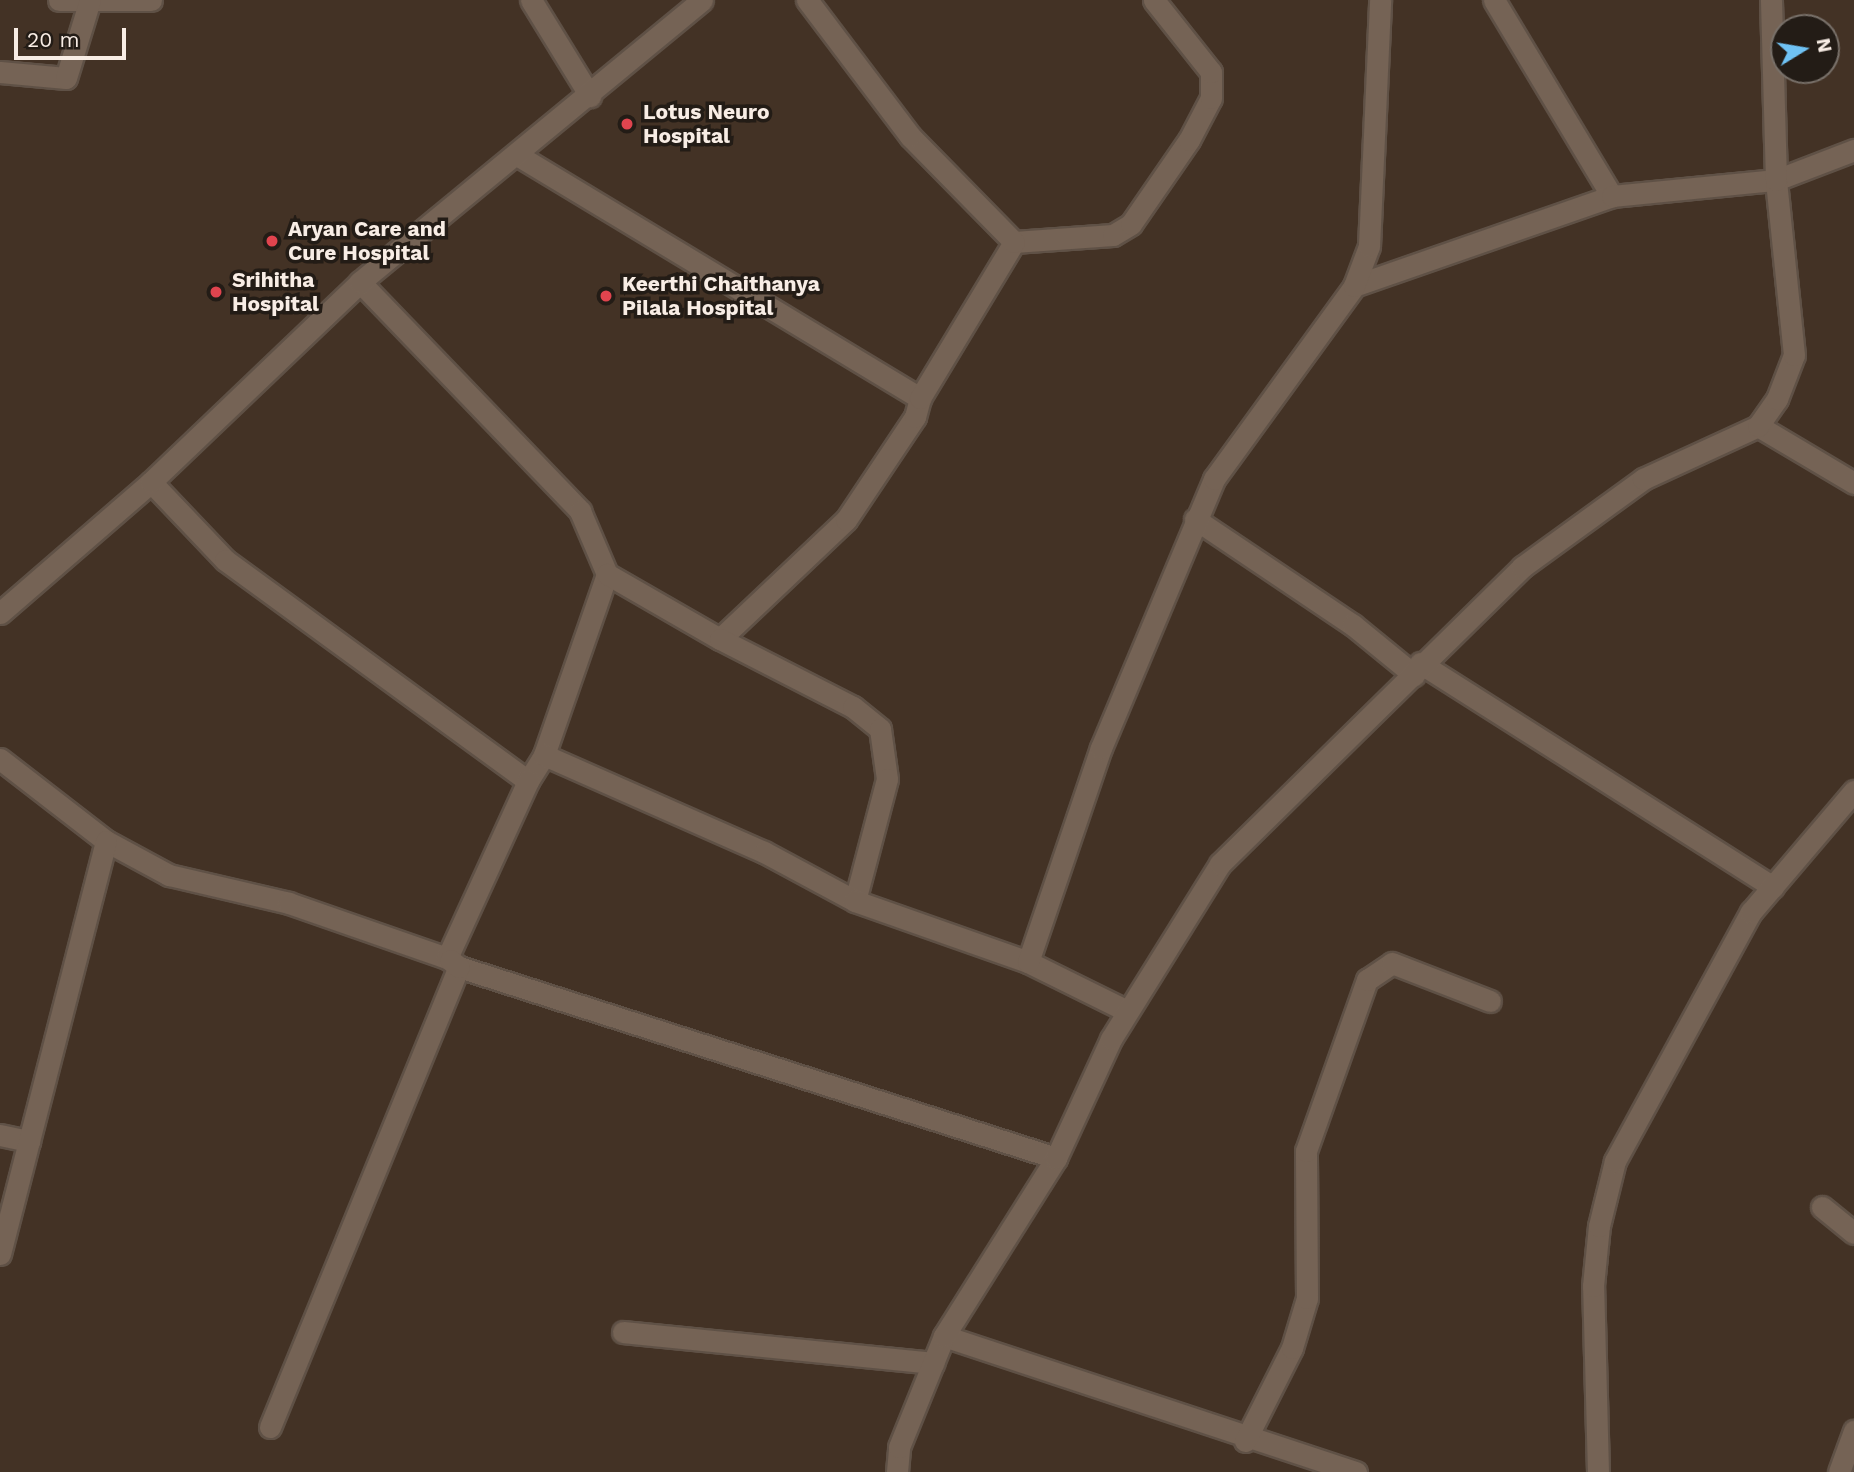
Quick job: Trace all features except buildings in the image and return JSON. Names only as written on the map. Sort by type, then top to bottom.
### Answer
[{"type":"street","points":[[59,0],[151,0]]},
{"type":"street","points":[[531,0],[590,96]]},
{"type":"street","points":[[0,613],[151,482],[360,282],[590,96],[702,0]]},
{"type":"street","points":[[807,0],[910,136],[1014,242],[1113,235],[1131,224],[1189,140],[1211,98],[1211,72],[1154,0]]},
{"type":"street","points":[[1028,962],[1101,748],[1214,479],[1354,286],[1369,246],[1380,0]]},
{"type":"street","points":[[1494,0],[1612,196]]},
{"type":"street","points":[[897,1472],[899,1447],[944,1336],[1056,1158],[1127,1011],[1220,864],[1522,566],[1643,479],[1758,426],[1794,355],[1776,180],[1771,0]]},
{"type":"street","points":[[0,72],[66,78],[91,2]]},
{"type":"street","points":[[1354,286],[1612,196],[1776,180],[1854,150]]},
{"type":"street","points":[[517,155],[920,398]]},
{"type":"street","points":[[720,639],[846,520],[915,416],[920,398],[1014,242]]},
{"type":"street","points":[[360,282],[580,511],[607,574],[720,639],[853,707],[880,729],[887,779],[855,901]]},
{"type":"street","points":[[1758,426],[1854,483]]},
{"type":"street","points":[[151,482],[225,560],[528,781]]},
{"type":"street","points":[[1195,519],[1417,669],[1773,887]]},
{"type":"street","points":[[270,1427],[453,962],[528,781],[544,755],[607,574]]},
{"type":"street","points":[[544,755],[764,852],[855,901],[1028,962],[1127,1011]]},
{"type":"street","points":[[0,759],[106,841],[169,875],[289,903],[453,962],[1056,1158]]},
{"type":"street","points":[[1598,1472],[1593,1286],[1599,1226],[1615,1161],[1751,912],[1854,791]]},
{"type":"street","points":[[0,1254],[106,841]]},
{"type":"street","points":[[1245,1441],[1292,1348],[1307,1298],[1306,1151],[1367,980],[1392,963],[1490,1001]]},
{"type":"street","points":[[0,1135],[29,1140]]},
{"type":"street","points":[[1822,1207],[1854,1233]]},
{"type":"street","points":[[623,1332],[933,1363]]},
{"type":"street","points":[[944,1336],[1245,1441],[1356,1472]]},
{"type":"street","points":[[1839,1472],[1854,1431]]},
{"type":"place","name":"Lotus Neuro Hospital","points":[[627,124]]},
{"type":"place","name":"Aryan Care and Cure Hospital","points":[[272,241]]},
{"type":"place","name":"Srihitha Hospital","points":[[216,292]]},
{"type":"place","name":"Keerthi Chaithanya Pilala Hospital","points":[[606,296]]}]
